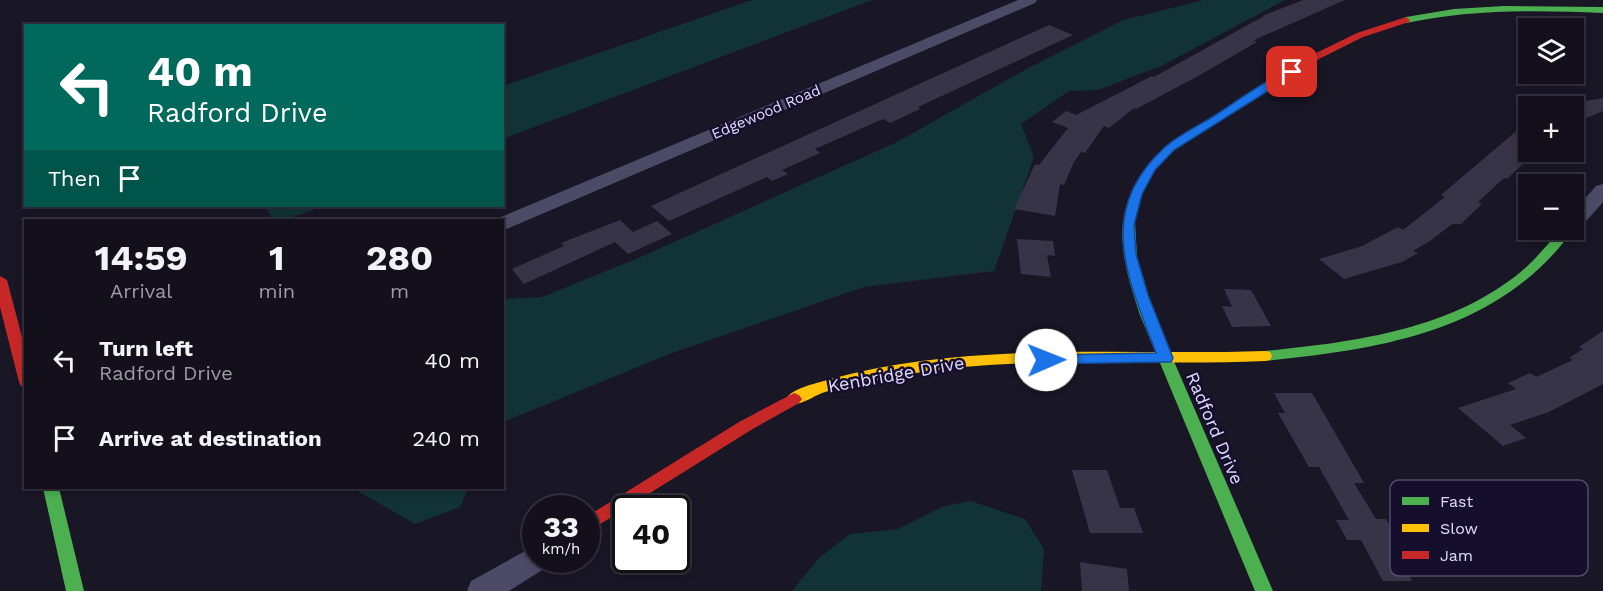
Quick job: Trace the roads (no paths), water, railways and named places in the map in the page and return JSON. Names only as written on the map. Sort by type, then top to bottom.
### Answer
[{"type":"street","name":"Edgewood Road","points":[[504,223],[1030,0]]},
{"type":"street","points":[[1576,0],[1596,10]]},
{"type":"street","name":"Radford Drive","points":[[1264,591],[1166,358],[1134,273],[1128,225],[1130,209],[1143,181],[1157,160],[1170,148],[1335,45],[1365,32],[1408,20],[1454,12],[1517,8],[1596,10]]},
{"type":"street","points":[[1584,212],[1603,190]]},
{"type":"street","name":"Kenbridge Drive","points":[[600,517],[745,426],[813,389],[888,372],[961,361],[1166,358],[1301,353],[1349,346],[1412,331],[1471,309],[1508,288],[1528,273],[1558,240]]},
{"type":"street","points":[[0,280],[24,374]]},
{"type":"street","points":[[51,489],[75,591]]},
{"type":"street","points":[[482,591],[522,567]]}]
